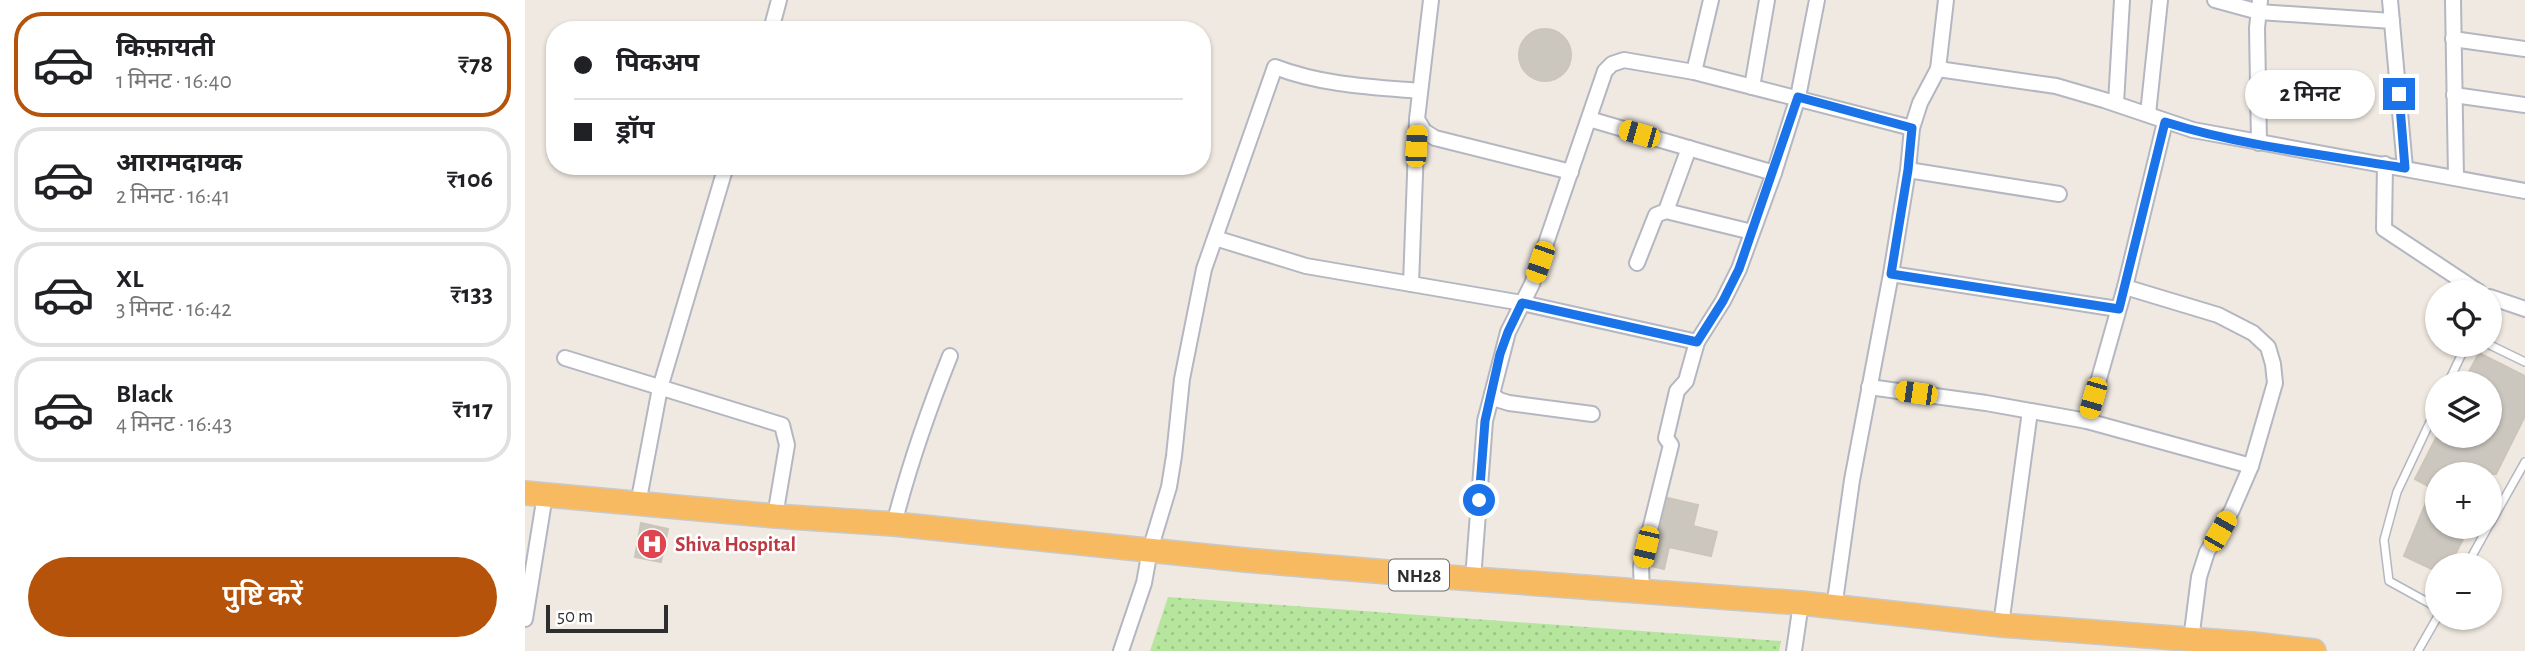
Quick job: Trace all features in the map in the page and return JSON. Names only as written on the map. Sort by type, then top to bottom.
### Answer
[{"type":"highway","name":"NH28","points":[[535,494],[894,524],[1473,579],[1801,603],[2141,643],[2191,640],[2314,651]]},
{"type":"street","points":[[773,21],[779,0]]},
{"type":"street","points":[[1411,284],[1417,119],[1431,0]]},
{"type":"street","points":[[1694,72],[1711,0]]},
{"type":"street","points":[[1752,88],[1767,0]]},
{"type":"street","points":[[1642,592],[1641,566],[1671,445],[1666,438],[1677,391],[1686,381],[1697,342],[1739,269],[1798,97],[1817,0]]},
{"type":"street","points":[[1834,608],[1852,480],[1908,170],[1912,128],[1920,103],[1938,69],[1946,0]]},
{"type":"street","points":[[2116,103],[2122,0]]},
{"type":"street","points":[[2148,114],[2160,0]]},
{"type":"street","points":[[2215,0],[2392,21]]},
{"type":"street","points":[[2390,0],[2405,168]]},
{"type":"street","points":[[2453,0],[2456,178]]},
{"type":"street","points":[[2259,143],[2257,63],[2260,6]]},
{"type":"street","points":[[2453,39],[2525,49]]},
{"type":"street","points":[[1473,579],[1485,421],[1500,354],[1532,284],[1605,71],[1612,64],[1624,60],[1694,72],[1912,128]]},
{"type":"street","points":[[1121,651],[1144,583],[1150,550],[1168,487],[1182,379],[1204,269],[1275,67],[1303,78],[1420,91]]},
{"type":"street","points":[[1938,69],[2056,86],[2116,103],[2193,131],[2525,191]]},
{"type":"street","points":[[2454,95],[2525,105]]},
{"type":"street","points":[[1417,119],[1425,131],[1435,138],[1571,172]]},
{"type":"street","points":[[1589,119],[1773,173]]},
{"type":"street","points":[[2087,421],[2125,287],[2165,122]]},
{"type":"street","points":[[1666,211],[1689,148]]},
{"type":"street","points":[[2385,164],[2383,229],[2461,280]]},
{"type":"street","points":[[1908,170],[2059,194]]},
{"type":"street","points":[[638,504],[660,388],[723,175]]},
{"type":"street","points":[[1637,263],[1656,215],[1666,211],[1752,232]]},
{"type":"street","points":[[1215,238],[1306,266],[1522,303],[1697,342]]},
{"type":"street","points":[[1891,274],[2119,309]]},
{"type":"street","points":[[2125,287],[2218,315],[2253,333],[2268,347],[2275,383],[2251,467],[2232,510],[2207,552],[2199,577],[2191,640]]},
{"type":"street","points":[[2502,302],[2525,309]]},
{"type":"street","points":[[894,524],[910,463],[950,356]]},
{"type":"street","points":[[565,358],[782,425],[787,445],[775,516]]},
{"type":"street","points":[[1869,387],[2087,421],[2251,467]]},
{"type":"street","points":[[1492,394],[1509,403],[1592,414]]},
{"type":"street","points":[[2001,625],[2030,411]]},
{"type":"street","points":[[525,619],[535,494]]},
{"type":"street","points":[[1794,651],[1801,603]]},
{"type":"lane","points":[[2502,351],[2525,362]]},
{"type":"lane","points":[[2425,433],[2397,492],[2384,540],[2389,580],[2425,601]]},
{"type":"lane","points":[[2502,502],[2525,462]]},
{"type":"lane","points":[[2418,651],[2430,630]]},
{"type":"green space","points":[[1168,597],[1781,641],[1779,651],[1150,651]]},
{"type":"building","points":[[1545,29],[1555,31],[1563,37],[1569,45],[1569,65],[1563,73],[1555,79],[1545,81],[1535,79],[1527,73],[1521,65],[1519,55],[1521,45],[1527,37],[1535,31]]},
{"type":"building","points":[[2477,357],[2487,357],[2525,376],[2525,416],[2502,462],[2425,462],[2425,484],[2415,479],[2431,448],[2502,448],[2502,371],[2469,371]]},
{"type":"building","points":[[1668,498],[1698,505],[1693,526],[1717,532],[1711,556],[1669,547],[1664,569],[1651,566]]},
{"type":"building","points":[[2425,505],[2425,539],[2463,539],[2456,553],[2425,553],[2425,566],[2404,556]]},
{"type":"building","points":[[641,523],[668,529],[661,562],[635,557]]},
{"type":"place","name":"Shiva Hospital","points":[[652,544]]},
{"type":"route","points":[[1479,500],[1485,421],[1500,354],[1522,303],[1697,342],[1739,269],[1798,97],[1912,128],[1891,274],[2119,309],[2165,122],[2193,131],[2405,168],[2399,94]]}]
